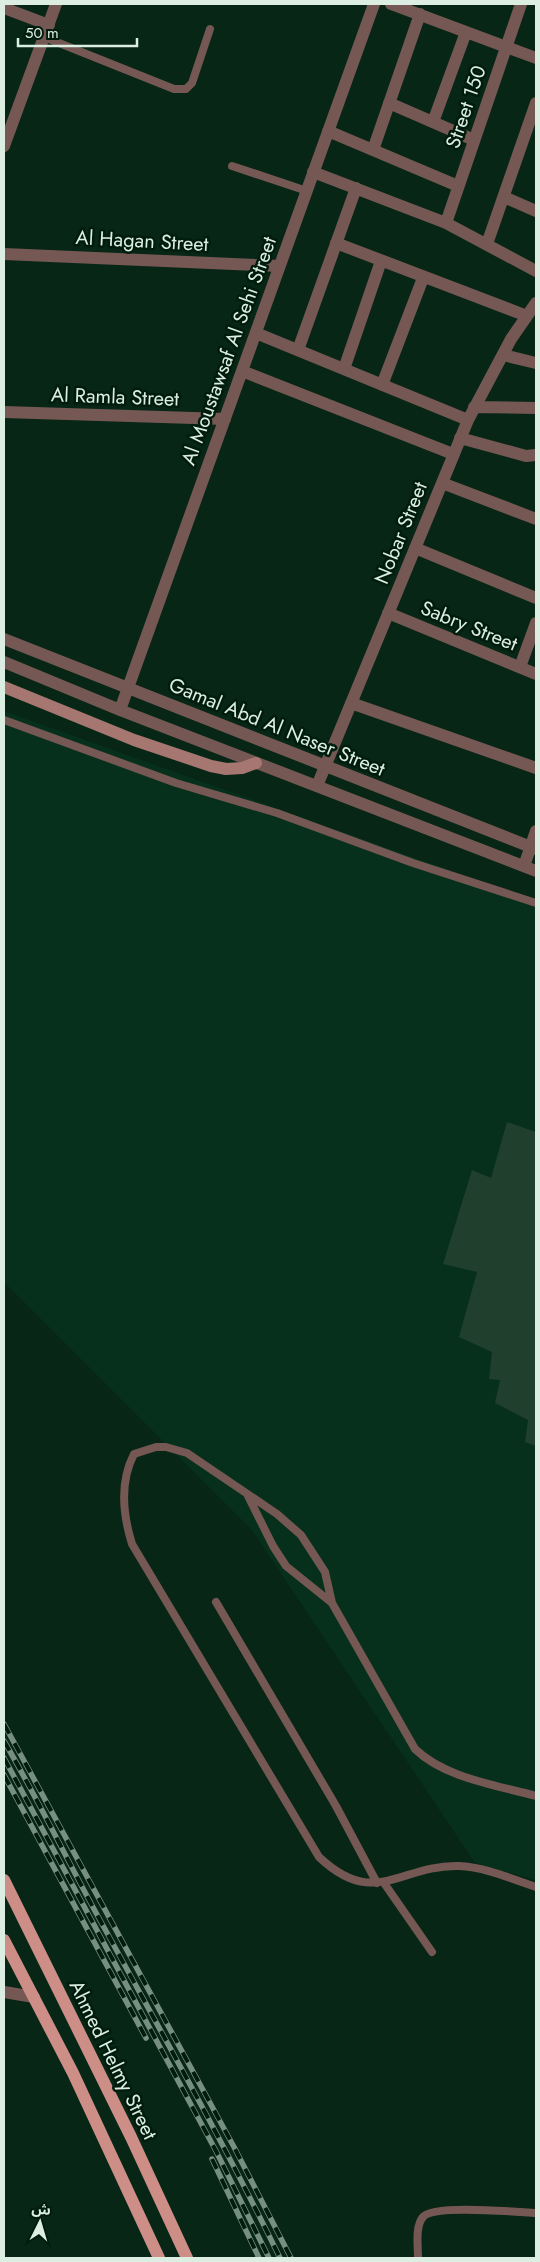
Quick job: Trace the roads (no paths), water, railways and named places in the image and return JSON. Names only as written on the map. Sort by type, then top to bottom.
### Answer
[{"type":"main road","points":[[4,687],[134,740],[211,766],[226,769],[242,768],[256,763]]},
{"type":"main road","name":"Ahmed Helmy Street","points":[[4,1880],[131,2137],[187,2258]]},
{"type":"main road","name":"Ahmed Helmy Street","points":[[4,1940],[74,2073],[159,2258]]},
{"type":"street","points":[[4,146],[56,4]]},
{"type":"street","name":"Al Moustawsaf Al Sehi Street","points":[[120,710],[374,4]]},
{"type":"street","points":[[391,4],[536,58]]},
{"type":"street","name":"Street 150","points":[[446,223],[521,4]]},
{"type":"street","points":[[4,8],[46,31]]},
{"type":"street","points":[[373,150],[420,14]]},
{"type":"street","points":[[433,122],[466,32]]},
{"type":"street","points":[[389,103],[474,140]]},
{"type":"street","points":[[487,244],[535,110]]},
{"type":"street","points":[[328,131],[458,186]]},
{"type":"street","points":[[313,172],[446,223],[536,271]]},
{"type":"street","points":[[298,350],[356,188]]},
{"type":"street","points":[[504,197],[536,211]]},
{"type":"street","points":[[336,243],[526,316]]},
{"type":"street","name":"Al Hagan Street","points":[[4,254],[279,266]]},
{"type":"street","points":[[344,369],[381,261]]},
{"type":"street","points":[[382,385],[423,278]]},
{"type":"street","name":"Nobar Street","points":[[317,786],[468,420],[502,355],[536,303]]},
{"type":"street","points":[[256,333],[468,420]]},
{"type":"street","points":[[502,355],[536,363]]},
{"type":"street","points":[[242,372],[453,454]]},
{"type":"street","points":[[474,407],[536,408]]},
{"type":"street","name":"Al Ramla Street","points":[[4,412],[225,419]]},
{"type":"street","points":[[460,438],[526,456],[536,455]]},
{"type":"street","points":[[442,483],[536,519]]},
{"type":"street","points":[[415,548],[536,598]]},
{"type":"street","name":"Sabry Street","points":[[388,613],[536,674]]},
{"type":"street","points":[[520,667],[536,623]]},
{"type":"street","name":"Gamal Abd Al Naser Street","points":[[4,639],[533,848]]},
{"type":"street","name":"Gamal Abd Al Naser Street","points":[[4,662],[120,710],[530,869]]},
{"type":"street","points":[[351,703],[536,768]]},
{"type":"street","points":[[530,869],[536,830]]},
{"type":"street","points":[[4,1992],[34,1997]]},
{"type":"lane","points":[[46,31],[157,84],[178,90],[186,88],[192,83],[210,29]]},
{"type":"lane","points":[[232,166],[307,191]]},
{"type":"lane","points":[[4,720],[176,783],[277,813],[413,863],[536,903]]},
{"type":"lane","points":[[536,1796],[448,1771],[424,1758],[407,1738],[332,1603],[325,1572],[300,1535],[277,1514],[187,1453],[166,1447],[148,1449],[134,1454],[128,1465],[124,1499],[128,1530],[139,1558],[313,1848],[336,1871],[356,1880],[380,1883],[438,1868],[460,1866],[484,1871],[536,1887]]},
{"type":"lane","points":[[247,1494],[273,1546],[286,1566],[332,1603]]},
{"type":"lane","points":[[216,1602],[380,1883],[432,1952]]},
{"type":"lane","points":[[418,2258],[420,2222],[429,2212],[444,2209],[536,2213]]},
{"type":"railway","points":[[4,1724],[234,2147],[291,2258]]},
{"type":"railway","points":[[4,1741],[217,2134],[280,2258]]},
{"type":"railway","points":[[4,1758],[216,2151],[269,2258]]},
{"type":"railway","points":[[4,1775],[146,2038]]},
{"type":"railway","points":[[212,2159],[259,2258]]}]
